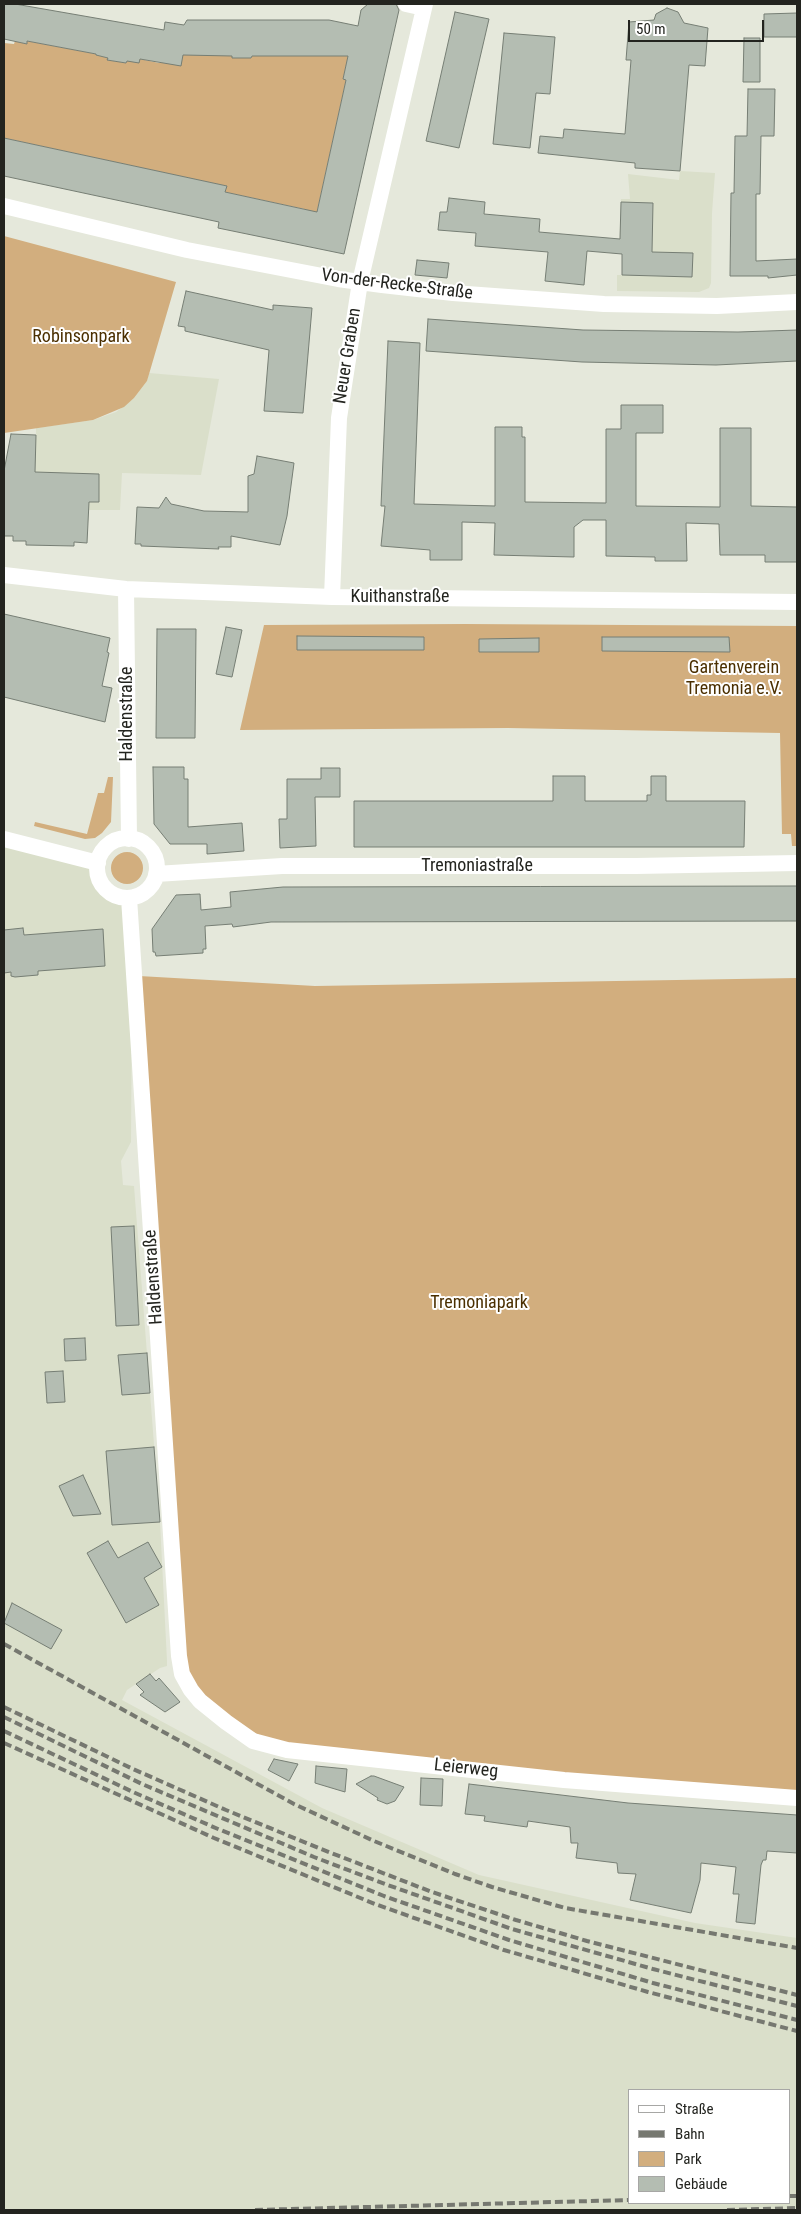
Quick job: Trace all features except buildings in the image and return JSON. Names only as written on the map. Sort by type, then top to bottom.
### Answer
[{"type":"street","points":[[406,4],[425,6]]},
{"type":"street","name":"Neuer Graben","points":[[332,597],[339,418],[360,282],[425,6]]},
{"type":"street","name":"Von-der-Recke-Straße","points":[[4,206],[187,250],[360,282],[453,293],[604,304],[709,306],[797,302]]},
{"type":"street","name":"Kuithanstraße","points":[[4,575],[126,589],[332,597],[797,602]]},
{"type":"street","name":"Haldenstraße","points":[[126,589],[129,839]]},
{"type":"street","points":[[4,839],[98,862]]},
{"type":"street","points":[[129,839],[138,841],[149,849],[155,858],[156,874],[146,891],[129,898],[114,895],[104,887],[98,873],[98,862],[102,852],[111,844],[129,839]]},
{"type":"street","name":"Tremoniastraße","points":[[156,874],[282,866],[636,866],[797,862]]},
{"type":"street","name":"Haldenstraße","points":[[129,898],[178,1656]]},
{"type":"street","name":"Leierweg","points":[[178,1656],[182,1674],[200,1701],[252,1741],[287,1750],[564,1780],[797,1798]]},
{"type":"shaded area","points":[[680,171],[715,173],[712,213],[711,283],[709,288],[699,292],[617,291],[617,275],[622,275],[622,254],[619,254],[621,199],[630,199],[628,174],[679,180]]},
{"type":"shaded area","points":[[149,373],[219,379],[201,475],[122,473],[120,510],[88,510],[13,536],[4,536],[4,471],[11,434],[36,435],[36,428],[93,420],[116,412],[134,398],[147,381]]},
{"type":"shaded area","points":[[4,844],[94,866],[95,882],[102,891],[115,902],[125,905],[132,996],[131,1142],[121,1161],[123,1185],[134,1186],[160,1522],[167,1666],[160,1668],[127,1690],[122,1700],[322,1808],[479,1875],[695,1923],[797,1938],[797,2210],[4,2210]]},
{"type":"green space","points":[[15,41],[27,44],[27,41],[96,54],[108,58],[108,60],[126,63],[127,61],[140,59],[159,63],[183,55],[232,55],[233,58],[251,58],[252,56],[328,56],[350,48],[343,79],[346,80],[315,221],[304,209],[225,192],[226,186],[4,138],[4,43],[14,44]]},
{"type":"green space","name":"Robinsonpark","points":[[4,236],[176,282],[147,381],[134,398],[124,407],[93,420],[4,433]]},
{"type":"green space","name":"Gartenverein Tremonia e.V.","points":[[264,625],[797,626],[797,846],[792,846],[791,834],[782,834],[780,733],[508,728],[240,730]]},
{"type":"green space","points":[[108,777],[113,777],[111,822],[95,838],[85,839],[34,826],[35,822],[87,834],[98,793],[104,793]]},
{"type":"green space","points":[[127,852],[138,857],[143,868],[138,879],[127,884],[116,879],[111,868],[116,857]]},
{"type":"green space","name":"Tremoniapark","points":[[139,976],[315,986],[797,978],[797,1795],[286,1748],[224,1718],[186,1673]]},
{"type":"railway","points":[[4,1644],[294,1804],[374,1841],[455,1874],[565,1908],[797,1948]]},
{"type":"railway","points":[[4,1707],[133,1769],[226,1810],[432,1892],[587,1941],[797,1995]]},
{"type":"railway","points":[[4,1717],[142,1784],[314,1857],[385,1884],[512,1929],[653,1969],[797,2006]]},
{"type":"railway","points":[[4,1731],[133,1792],[218,1829],[384,1896],[509,1940],[653,1983],[797,2020]]},
{"type":"railway","points":[[4,1743],[214,1838],[375,1904],[504,1950],[648,1992],[797,2031]]},
{"type":"railway","points":[[791,2196],[797,2196]]},
{"type":"railway","points":[[255,2210],[628,2200]]},
{"type":"railway","points":[[727,2210],[797,2208]]}]
